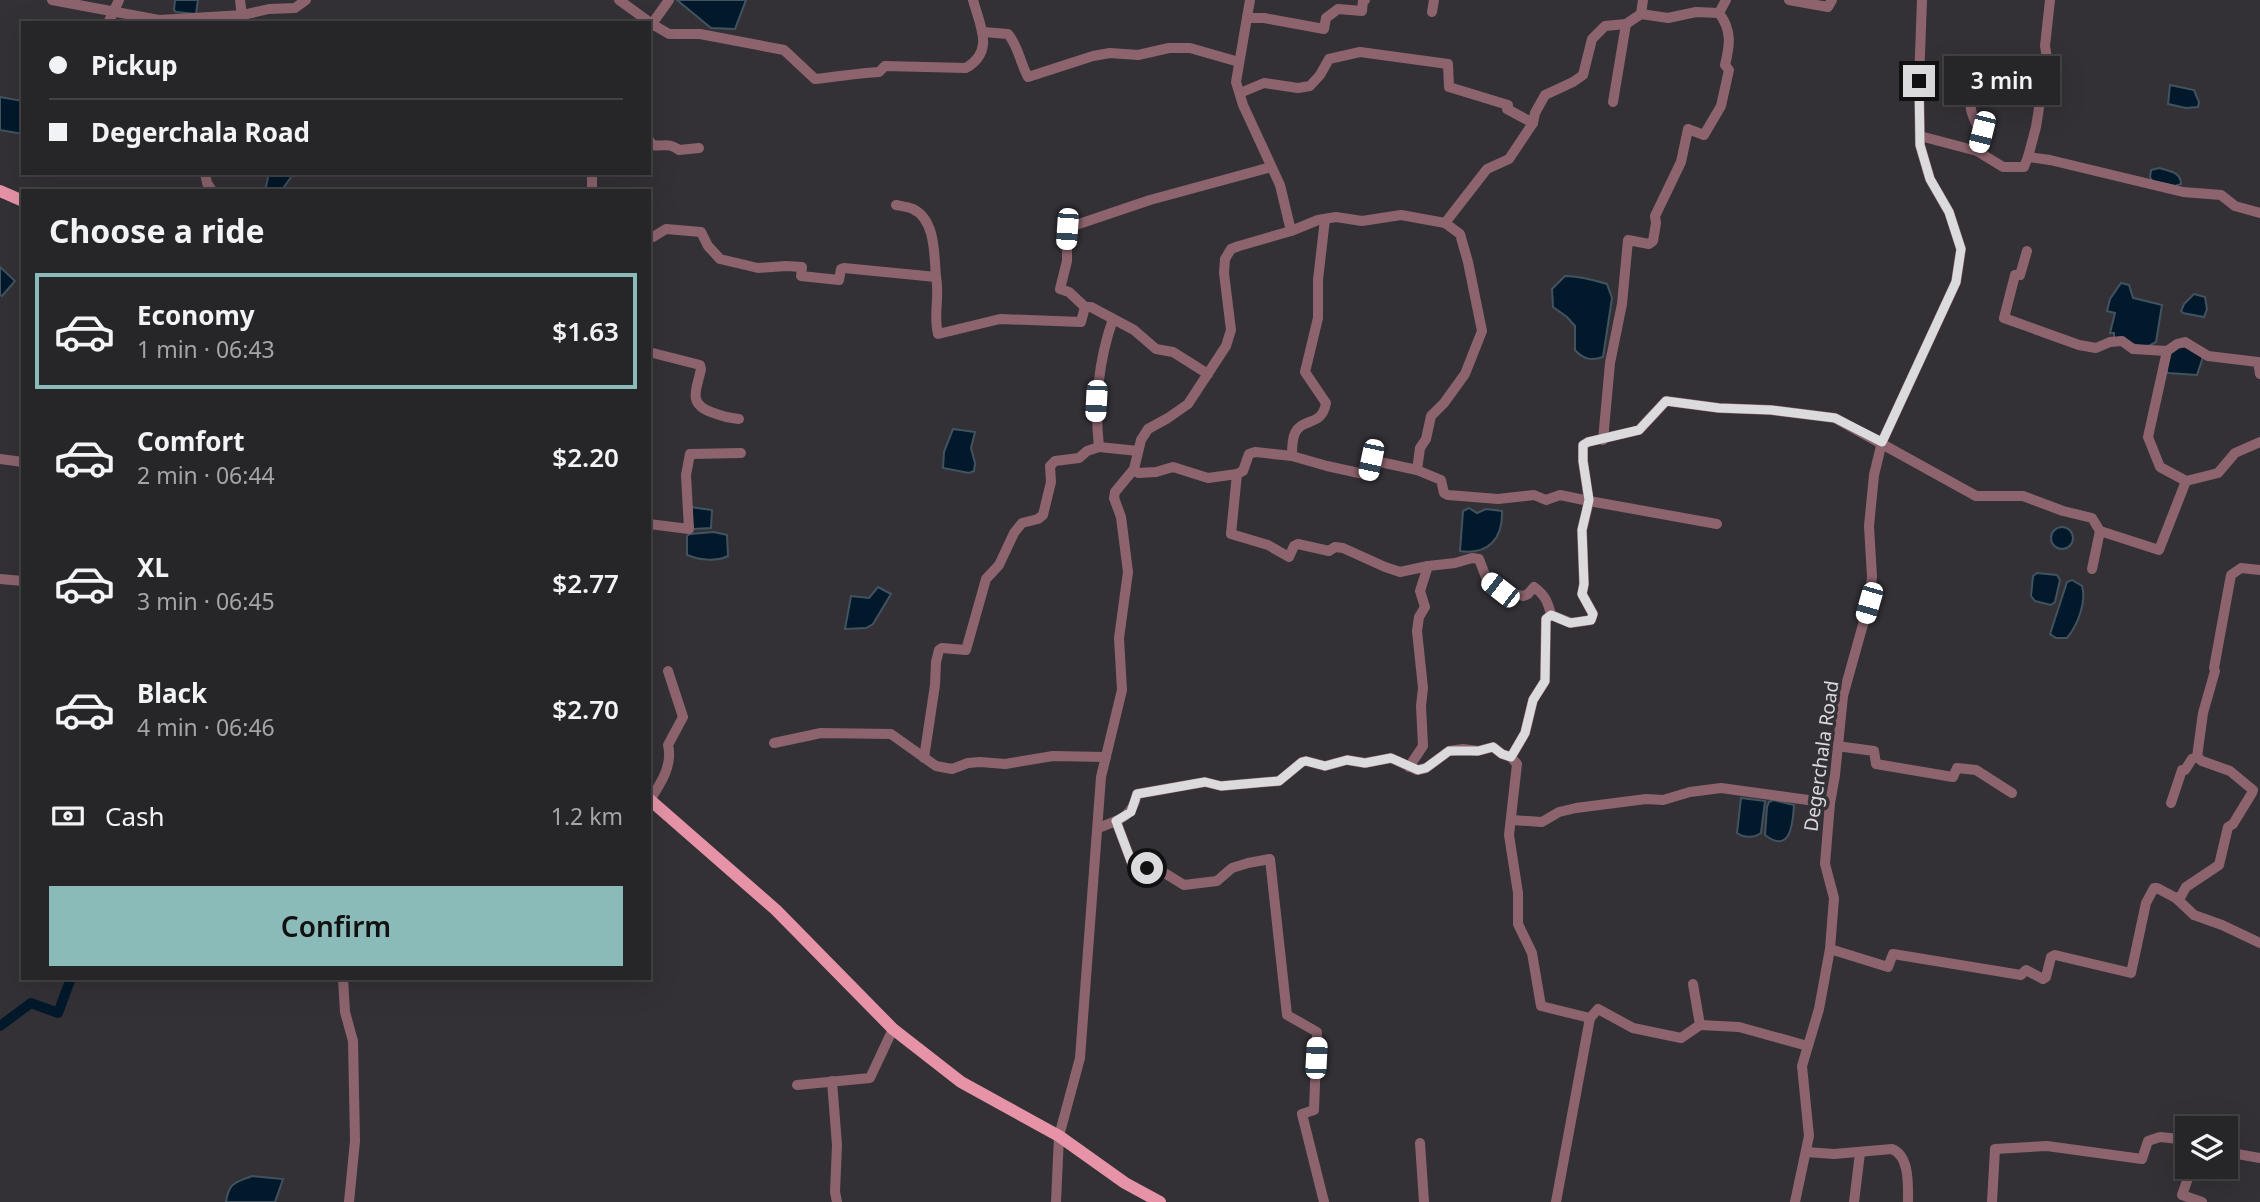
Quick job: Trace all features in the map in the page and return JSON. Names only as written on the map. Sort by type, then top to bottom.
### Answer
[{"type":"main road","points":[[0,191],[21,200]]},
{"type":"main road","points":[[651,800],[776,910],[893,1029],[961,1082],[1059,1136],[1125,1183],[1160,1202]]},
{"type":"street","points":[[52,0],[159,20],[243,19],[269,9],[295,8],[306,0]]},
{"type":"street","points":[[109,21],[119,0]]},
{"type":"street","points":[[240,0],[243,19]]},
{"type":"street","points":[[619,0],[645,21]]},
{"type":"street","points":[[669,0],[651,26],[669,34],[700,34],[783,50],[816,79],[879,72],[885,66],[966,68],[978,61],[982,54],[983,32],[973,0]]},
{"type":"street","points":[[1250,0],[1237,82],[1243,106],[1279,185],[1292,230]]},
{"type":"street","points":[[1247,18],[1264,18],[1324,29],[1326,18],[1338,9],[1362,11],[1365,0]]},
{"type":"street","points":[[1433,12],[1434,0]]},
{"type":"street","points":[[1641,14],[1643,0]]},
{"type":"street","points":[[1719,13],[1726,0]]},
{"type":"street","points":[[1789,0],[1828,7],[1832,0]]},
{"type":"street","name":"Degerchala Road","points":[[1796,1202],[1809,1136],[1802,1066],[1819,1009],[1830,949],[1835,898],[1825,864],[1843,696],[1869,603],[1872,577],[1869,526],[1874,475],[1882,442],[1956,282],[1961,249],[1949,212],[1930,179],[1920,145],[1922,0]]},
{"type":"street","points":[[1920,136],[1977,151],[2003,167],[2024,167],[2036,127],[2047,58],[2045,46],[2050,0]]},
{"type":"street","points":[[1445,223],[1487,169],[1509,159],[1533,123],[1545,94],[1583,75],[1592,39],[1605,26],[1626,24],[1641,14],[1668,18],[1696,12],[1719,13]]},
{"type":"street","points":[[1603,440],[1610,363],[1622,304],[1628,240],[1650,244],[1653,241],[1655,216],[1681,162],[1688,130],[1704,135],[1721,106],[1729,70],[1725,65],[1729,42],[1727,24],[1719,13]]},
{"type":"street","points":[[1613,102],[1626,24]]},
{"type":"street","points":[[983,32],[1008,34],[1016,43],[1021,66],[1028,77],[1093,56],[1111,53],[1138,55],[1169,48],[1190,48],[1239,62]]},
{"type":"street","points":[[1240,93],[1264,83],[1298,88],[1310,86],[1329,59],[1360,52],[1448,64],[1449,86],[1508,104],[1507,109],[1533,123]]},
{"type":"street","points":[[1966,70],[1970,86],[1969,109],[1973,121],[1982,132],[1977,151]]},
{"type":"street","points":[[651,143],[674,146],[679,150],[699,148]]},
{"type":"street","points":[[2028,157],[2183,192],[2221,195],[2235,206],[2260,213]]},
{"type":"street","points":[[1208,373],[1173,352],[1156,349],[1134,330],[1091,307],[1085,307],[1069,292],[1060,289],[1067,261],[1067,229],[1150,200],[1271,167]]},
{"type":"street","points":[[896,205],[912,208],[923,217],[930,228],[938,287],[935,324],[938,334],[1000,319],[1081,322],[1085,307]]},
{"type":"street","points":[[1056,1202],[1059,1136],[1080,1058],[1101,777],[1122,690],[1119,638],[1128,572],[1115,492],[1134,469],[1141,440],[1148,429],[1188,404],[1231,337],[1224,273],[1225,259],[1231,249],[1336,217],[1373,221],[1401,215],[1445,223],[1460,234],[1482,331],[1465,374],[1431,416],[1426,439],[1420,448],[1417,470]]},
{"type":"street","points":[[1292,456],[1294,434],[1325,413],[1326,403],[1306,372],[1318,318],[1318,280],[1325,219]]},
{"type":"street","points":[[651,237],[666,229],[701,232],[708,246],[720,259],[758,268],[786,265],[802,267],[801,276],[839,280],[841,269],[844,268],[936,277]]},
{"type":"street","points":[[2027,251],[2021,275],[2015,275],[2004,318],[2079,345],[2096,348],[2110,342],[2122,341],[2133,349],[2166,351],[2185,342],[2208,356],[2259,362],[2260,374]]},
{"type":"street","points":[[1099,447],[1097,386],[1100,360],[1113,319]]},
{"type":"street","points":[[2166,351],[2148,437],[2160,467],[2186,481],[2218,473],[2235,453],[2260,442]]},
{"type":"street","points":[[651,353],[700,365],[696,401],[699,407],[721,417],[739,419]]},
{"type":"street","points":[[1551,615],[1570,623],[1591,620],[1593,614],[1582,594],[1582,530],[1589,500],[1583,445],[1639,430],[1666,401],[1835,418],[1976,496],[2023,496],[2063,511],[2092,518],[2100,531],[2159,550],[2186,481]]},
{"type":"street","points":[[924,758],[939,650],[966,650],[986,579],[999,565],[1014,533],[1022,523],[1038,519],[1043,514],[1051,482],[1050,466],[1055,461],[1079,458],[1087,451],[1099,447],[1138,451]]},
{"type":"street","points":[[1134,469],[1138,473],[1173,467],[1208,478],[1237,474],[1243,471],[1249,454],[1267,452],[1368,475],[1371,460],[1417,470],[1441,480],[1444,493],[1448,495],[1499,499],[1534,495],[1546,500],[1560,495],[1717,524]]},
{"type":"street","points":[[651,524],[689,529],[686,475],[690,454],[741,453]]},
{"type":"street","points":[[0,459],[21,462]]},
{"type":"street","points":[[1237,474],[1231,534],[1268,545],[1289,557],[1294,546],[1298,544],[1329,551],[1335,547],[1343,548],[1400,572],[1472,558],[1479,559],[1487,580],[1500,590],[1523,596],[1534,587],[1540,591],[1546,598],[1551,615]]},
{"type":"street","points":[[2092,569],[2100,531]]},
{"type":"street","points":[[1409,767],[1423,746],[1423,688],[1417,631],[1419,617],[1425,607],[1420,591],[1428,566]]},
{"type":"street","points":[[2197,757],[2203,713],[2215,671],[2231,575],[2241,568],[2260,570]]},
{"type":"street","points":[[0,579],[21,581]]},
{"type":"street","points":[[1511,757],[1525,733],[1533,700],[1545,681],[1546,619],[1551,615]]},
{"type":"street","points":[[651,798],[663,781],[667,768],[668,745],[683,717],[668,671]]},
{"type":"street","points":[[774,743],[821,733],[891,734],[936,766],[952,769],[968,763],[1005,764],[1053,756],[1106,757]]},
{"type":"street","points":[[1837,746],[1874,751],[1876,764],[1953,777],[1957,768],[1976,771],[2011,793]]},
{"type":"street","points":[[1098,828],[1131,812],[1137,794],[1205,782],[1221,786],[1279,781],[1306,761],[1325,766],[1347,760],[1365,763],[1391,758],[1418,770],[1426,768],[1442,754],[1455,750],[1478,751],[1493,747],[1511,757],[1517,764],[1509,835],[1518,893],[1518,924],[1532,953],[1541,1006],[1590,1018]]},
{"type":"street","points":[[2171,803],[2182,770],[2197,757]]},
{"type":"street","points":[[2176,898],[2181,896],[2186,887],[2219,865],[2228,827],[2233,824],[2253,790],[2230,771],[2197,757]]},
{"type":"street","points":[[1511,820],[1542,822],[1559,812],[1576,808],[1646,799],[1663,800],[1690,792],[1721,788],[1830,803]]},
{"type":"street","points":[[1116,821],[1134,869],[1158,869],[1184,885],[1217,881],[1232,868],[1270,859],[1287,1015],[1318,1032],[1314,1110],[1302,1114],[1324,1202]]},
{"type":"street","points":[[1830,949],[1888,967],[1894,954],[2021,975],[2026,970],[2043,979],[2046,977],[2050,957],[2055,955],[2131,973],[2146,903],[2154,888],[2176,898],[2194,915],[2260,943]]},
{"type":"street","points":[[343,980],[345,1012],[354,1054],[355,1141],[349,1202]]},
{"type":"street","points":[[1693,984],[1700,1025]]},
{"type":"street","points":[[1556,1202],[1590,1018],[1598,1009],[1633,1028],[1681,1038],[1700,1025],[1739,1027],[1804,1045]]},
{"type":"street","points":[[797,1085],[870,1078],[893,1029]]},
{"type":"street","points":[[832,1081],[837,1145],[837,1202]]},
{"type":"street","points":[[1992,1202],[1996,1149],[2047,1146],[2142,1159],[2148,1141],[2160,1137],[2175,1139]]},
{"type":"street","points":[[1420,1143],[1424,1202]]},
{"type":"street","points":[[1806,1152],[1834,1154],[1892,1149],[1899,1151],[1904,1161],[1908,1202]]},
{"type":"street","points":[[1854,1202],[1860,1153]]},
{"type":"street","points":[[2238,1154],[2260,1158]]},
{"type":"street","points":[[2188,1179],[2182,1195],[2202,1202]]},
{"type":"water","points":[[175,0],[198,0],[196,14],[176,12]]},
{"type":"water","points":[[677,0],[746,0],[735,29],[711,28]]},
{"type":"water","points":[[2170,85],[2194,90],[2199,102],[2198,107],[2186,108],[2168,104]]},
{"type":"water","points":[[0,97],[21,101],[21,134],[0,130]]},
{"type":"water","points":[[2159,168],[2177,174],[2181,184],[2175,186],[2152,181],[2151,170]]},
{"type":"water","points":[[269,175],[293,175],[282,189],[265,189]]},
{"type":"water","points":[[0,267],[15,281],[2,296],[0,295]]},
{"type":"water","points":[[1565,276],[1607,284],[1612,298],[1603,357],[1584,357],[1575,350],[1575,326],[1553,307],[1552,289]]},
{"type":"water","points":[[2121,283],[2129,285],[2133,298],[2162,305],[2156,342],[2145,348],[2114,338],[2114,333],[2110,333],[2115,313],[2107,311],[2110,299]]},
{"type":"water","points":[[2194,294],[2205,297],[2207,309],[2204,317],[2181,311]]},
{"type":"water","points":[[2186,346],[2203,357],[2197,375],[2168,373],[2165,368],[2171,349]]},
{"type":"water","points":[[953,429],[975,432],[971,448],[974,471],[969,473],[943,468],[944,452]]},
{"type":"water","points":[[690,507],[712,510],[711,528],[693,529]]},
{"type":"water","points":[[1469,508],[1477,513],[1486,509],[1502,511],[1497,537],[1486,547],[1470,552],[1460,551],[1463,511]]},
{"type":"water","points":[[2062,527],[2070,530],[2073,538],[2070,546],[2062,549],[2054,546],[2051,538],[2054,530]]},
{"type":"water","points":[[714,532],[727,535],[728,556],[708,560],[687,555],[687,536]]},
{"type":"water","points":[[2037,573],[2057,575],[2060,580],[2055,602],[2051,605],[2035,601],[2031,596],[2033,576]]},
{"type":"water","points":[[2072,580],[2082,586],[2080,614],[2067,638],[2056,638],[2050,634],[2067,582]]},
{"type":"water","points":[[878,587],[891,594],[873,624],[866,628],[845,629],[851,596],[869,598]]},
{"type":"water","points":[[1741,798],[1765,801],[1761,833],[1758,835],[1746,837],[1737,833]]},
{"type":"water","points":[[1773,800],[1794,805],[1789,834],[1780,841],[1765,835],[1767,807]]},
{"type":"water","points":[[252,1176],[283,1179],[275,1202],[226,1202],[229,1190],[234,1184]]},
{"type":"waterway","points":[[0,1026],[31,1003],[58,1013],[70,980]]},
{"type":"route","points":[[1147,868],[1134,869],[1116,821],[1131,812],[1137,794],[1205,782],[1221,786],[1279,781],[1306,761],[1325,766],[1347,760],[1365,763],[1391,758],[1418,770],[1426,768],[1442,754],[1455,750],[1478,751],[1493,747],[1511,757],[1525,733],[1533,700],[1545,681],[1546,619],[1551,615],[1570,623],[1591,620],[1593,614],[1582,594],[1582,530],[1589,500],[1583,445],[1588,442],[1639,430],[1666,401],[1835,418],[1882,442],[1956,282],[1961,249],[1949,212],[1930,179],[1920,145],[1919,81]]}]
